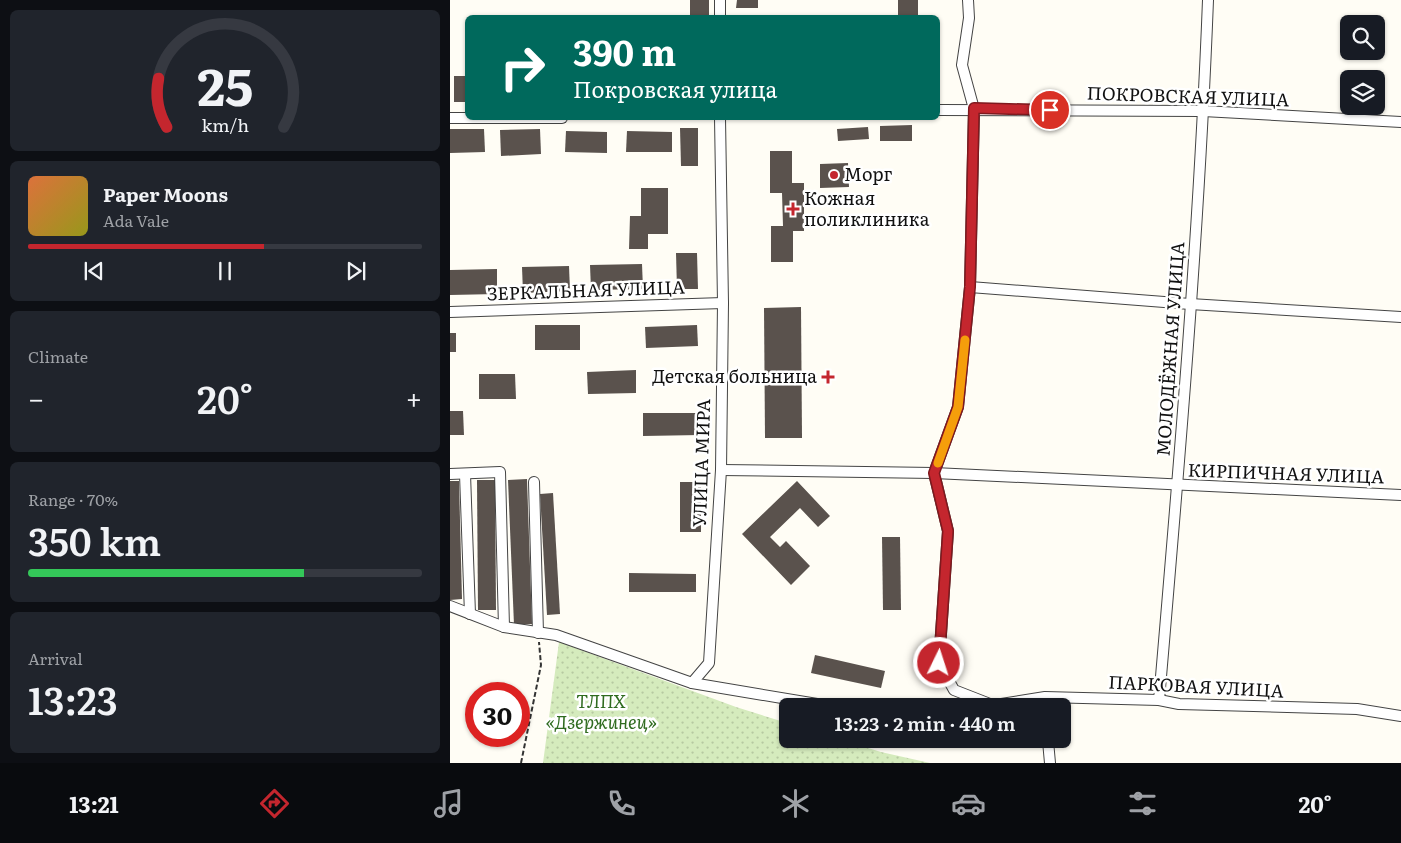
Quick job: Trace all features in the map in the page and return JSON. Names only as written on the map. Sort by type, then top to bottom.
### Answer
[{"type":"street","points":[[720,0],[720,15]]},
{"type":"street","points":[[968,0],[969,18],[962,65],[974,108],[970,287],[958,407],[934,473],[948,531],[939,663],[954,690],[973,698]]},
{"type":"street","name":"МОЛОДЁЖНАЯ УЛИЦА","points":[[1159,700],[1190,304],[1203,111],[1208,0]]},
{"type":"street","name":"ПОКРОВСКАЯ УЛИЦА","points":[[940,110],[974,108],[1203,111],[1401,122]]},
{"type":"street","points":[[450,118],[465,118]]},
{"type":"street","name":"УЛИЦА МИРА","points":[[692,683],[709,663],[720,470],[723,303],[720,120]]},
{"type":"street","points":[[970,287],[1190,304],[1401,317]]},
{"type":"street","name":"ЗЕРКАЛЬНАЯ УЛИЦА","points":[[450,312],[723,303]]},
{"type":"street","name":"КИРПИЧНАЯ УЛИЦА","points":[[720,470],[934,473],[1177,486],[1401,495]]},
{"type":"street","points":[[450,474],[500,472],[504,627]]},
{"type":"street","points":[[465,474],[470,614]]},
{"type":"street","points":[[534,482],[538,633]]},
{"type":"street","points":[[450,606],[504,627],[556,635],[692,683],[781,698]]},
{"type":"street","name":"ПАРКОВАЯ УЛИЦА","points":[[1039,698],[1159,700],[1179,704],[1357,709],[1401,716]]},
{"type":"street","points":[[1049,748],[1050,763]]},
{"type":"path","points":[[521,763],[541,665],[538,633]]},
{"type":"green space","name":"ТЛПХ «Дзержинец»","points":[[559,642],[736,707],[779,720],[779,748],[868,748],[930,763],[543,763]]},
{"type":"building","points":[[690,0],[709,0],[709,15],[690,15]]},
{"type":"building","points":[[737,0],[758,0],[758,8],[736,8]]},
{"type":"building","points":[[898,0],[918,0],[918,15],[898,15]]},
{"type":"building","points":[[454,76],[465,76],[465,102],[454,102]]},
{"type":"building","points":[[912,125],[912,141],[880,141],[880,126]]},
{"type":"building","points":[[868,127],[869,139],[838,141],[837,129]]},
{"type":"building","points":[[680,128],[698,128],[698,166],[681,166]]},
{"type":"building","points":[[450,129],[484,129],[485,152],[450,153]]},
{"type":"building","points":[[540,129],[541,154],[501,156],[500,130]]},
{"type":"building","points":[[566,131],[607,132],[607,153],[565,152]]},
{"type":"building","points":[[627,131],[672,132],[672,152],[626,152]]},
{"type":"building","name":"Кожная поликлиника","points":[[770,151],[792,151],[792,183],[804,183],[804,231],[793,231],[793,262],[771,262],[771,226],[783,226],[782,193],[770,193]]},
{"type":"building","name":"Морг","points":[[848,163],[849,187],[820,188],[820,164]]},
{"type":"building","points":[[641,188],[668,188],[668,234],[648,234],[648,249],[629,249],[630,216],[641,216]]},
{"type":"building","points":[[676,253],[697,253],[698,289],[677,289]]},
{"type":"building","points":[[642,264],[643,289],[591,290],[590,265]]},
{"type":"building","points":[[569,266],[570,291],[523,293],[522,267]]},
{"type":"building","points":[[497,269],[497,294],[450,295],[450,270]]},
{"type":"building","points":[[801,307],[802,438],[765,438],[764,308]]},
{"type":"building","points":[[535,325],[580,325],[580,350],[535,350]]},
{"type":"building","points":[[697,325],[698,346],[646,348],[645,327]]},
{"type":"building","points":[[450,333],[456,333],[456,352],[450,352]]},
{"type":"building","points":[[636,370],[636,393],[588,394],[587,372]]},
{"type":"building","points":[[479,374],[515,374],[516,399],[479,399]]},
{"type":"building","points":[[450,411],[463,411],[464,435],[450,435]]},
{"type":"building","points":[[643,413],[700,413],[700,435],[643,436]]},
{"type":"building","points":[[527,479],[532,624],[514,625],[508,480]]},
{"type":"building","points":[[477,480],[495,480],[496,610],[478,610]]},
{"type":"building","points":[[450,481],[459,481],[462,599],[450,600]]},
{"type":"building","points":[[797,481],[830,516],[818,527],[800,508],[770,537],[780,547],[786,541],[810,566],[791,585],[742,534]]},
{"type":"building","points":[[680,482],[701,482],[701,532],[680,532]]},
{"type":"building","points":[[553,493],[560,614],[547,615],[540,494]]},
{"type":"building","points":[[882,537],[900,537],[901,610],[883,610]]},
{"type":"building","points":[[629,573],[696,574],[696,592],[629,592]]},
{"type":"building","points":[[815,655],[885,671],[881,688],[811,673]]},
{"type":"slow traffic","points":[[938,463],[958,407],[965,340]]},
{"type":"place","name":"Морг","points":[[834,175]]},
{"type":"place","name":"Кожная поликлиника","points":[[793,209]]},
{"type":"place","name":"Детская больница","points":[[828,377]]},
{"type":"route","points":[[939,663],[948,531],[934,473],[958,407],[970,287],[974,108],[1050,110]]}]
